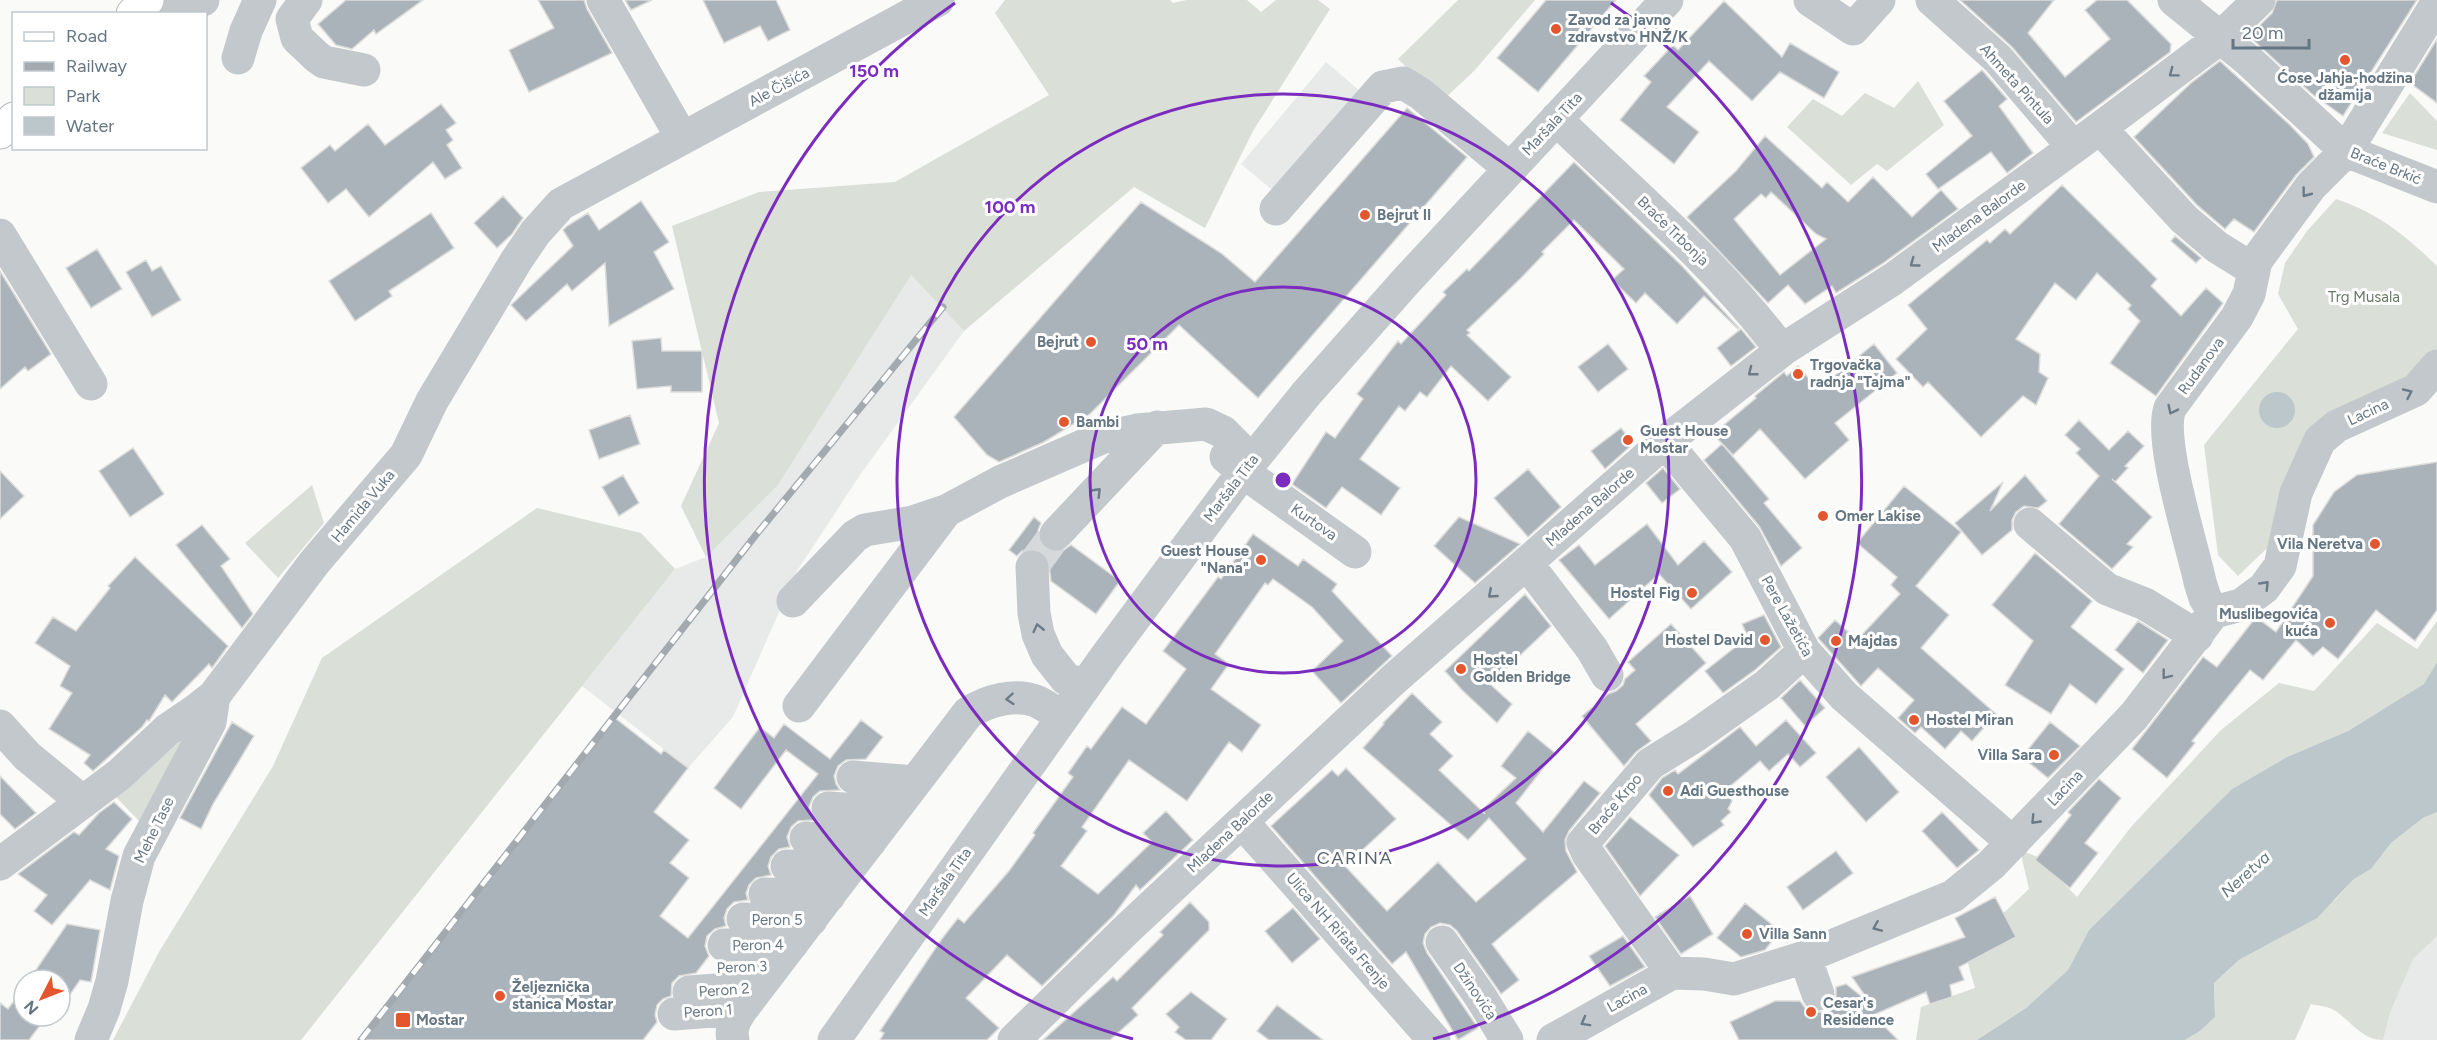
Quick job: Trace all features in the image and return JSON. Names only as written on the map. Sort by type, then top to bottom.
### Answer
[{"type":"main road","points":[[0,132],[12,121]]},
{"type":"street","points":[[139,8],[203,0]]},
{"type":"street","points":[[238,58],[246,31],[260,0]]},
{"type":"street","points":[[306,0],[292,19],[297,38],[324,62],[364,70]]},
{"type":"street","points":[[603,0],[682,138]]},
{"type":"street","name":"Ale Čišića","points":[[619,172],[938,0]]},
{"type":"street","name":"Maršala Tita","points":[[842,1033],[1085,686],[1246,467],[1319,379],[1667,0]]},
{"type":"street","points":[[1809,0],[1853,29],[1879,0]]},
{"type":"street","name":"Ahmeta Pintula","points":[[1932,0],[1998,59],[2073,147]]},
{"type":"street","name":"Braće Brkić","points":[[2174,0],[2247,60],[2346,151],[2437,187]]},
{"type":"street","name":"Mladena Balorde","points":[[1027,1036],[1240,823],[1393,680],[1661,445],[1785,348],[1893,279],[2100,128],[2220,38],[2259,0]]},
{"type":"street","name":"Rudanova","points":[[2206,624],[2205,598],[2172,463],[2167,417],[2174,403],[2237,317],[2249,294],[2256,261],[2312,186],[2346,151],[2437,3]]},
{"type":"street","points":[[1276,209],[1383,87],[1403,83],[1421,93],[1510,169]]},
{"type":"street","name":"Braće Trbonja","points":[[1556,119],[1700,255],[1773,339],[1785,348]]},
{"type":"street","points":[[2100,128],[2184,219],[2217,247],[2254,270]]},
{"type":"street","name":"Hamida Vuka","points":[[76,808],[120,774],[167,730],[214,696],[314,563],[406,455],[432,401],[535,233],[561,204],[619,172]]},
{"type":"street","points":[[0,235],[91,384]]},
{"type":"street","name":"Lacina","points":[[1553,1040],[1672,973],[1704,974],[1734,979],[1805,957],[1953,896],[1991,865],[2134,716],[2206,624],[2241,605],[2264,588],[2280,566],[2296,493],[2320,440],[2337,426],[2416,390],[2437,366]]},
{"type":"street","name":"Kurtova","points":[[946,511],[1000,482],[1101,438],[1169,426],[1206,424],[1223,432],[1246,467],[1355,552]]},
{"type":"street","points":[[1056,534],[1169,426]]},
{"type":"street","name":"Pere Lažetića","points":[[1661,445],[1670,448],[1745,538],[1804,651],[1844,696],[2013,843]]},
{"type":"street","points":[[793,601],[855,536],[865,530],[913,522],[946,511]]},
{"type":"street","points":[[799,706],[946,511]]},
{"type":"street","points":[[2030,524],[2107,589],[2206,624]]},
{"type":"street","points":[[1525,565],[1535,574],[1592,649],[1607,675]]},
{"type":"street","points":[[1032,567],[1034,613],[1038,634],[1047,655],[1066,679],[1085,686]]},
{"type":"street","name":"Braće Krpo","points":[[1672,973],[1588,854],[1583,843],[1650,764],[1695,736],[1767,685],[1804,651]]},
{"type":"street","name":"Mehe Tase","points":[[91,1040],[104,1010],[112,981],[127,901],[139,856],[210,722],[214,696]]},
{"type":"street","points":[[733,1040],[731,1033],[735,1019],[968,713],[981,704],[1024,698],[1040,702],[1063,717]]},
{"type":"street","points":[[0,726],[76,808],[0,864]]},
{"type":"street","points":[[853,777],[915,782]]},
{"type":"street","points":[[828,808],[892,812]]},
{"type":"street","name":"Ulica NH Rifata Frenje","points":[[1240,823],[1252,833],[1434,1040]]},
{"type":"street","points":[[806,838],[870,842]]},
{"type":"street","points":[[787,866],[850,868]]},
{"type":"street","points":[[765,894],[785,953]]},
{"type":"street","name":"Džinovića","points":[[1442,942],[1480,996],[1507,1040]]},
{"type":"street","name":"Peron 5","points":[[708,968],[785,953]]},
{"type":"street","name":"Peron 3","points":[[708,968],[785,953]]},
{"type":"street","name":"Peron 1","points":[[708,968],[785,953]]},
{"type":"street","points":[[1805,957],[1818,994]]},
{"type":"shaded area","points":[[1326,62],[1360,91],[1276,193],[1241,164]]},
{"type":"shaded area","points":[[911,275],[964,331],[860,475],[797,571],[733,717],[688,768],[582,686],[675,569],[706,557]]},
{"type":"shaded area","points":[[2437,936],[2437,1040],[2383,1040],[2390,1013],[2413,958]]},
{"type":"green space","points":[[1005,0],[1170,0],[1173,3],[1187,0],[1247,0],[1261,12],[1276,0],[1318,0],[1330,9],[1253,131],[1205,228],[1134,187],[964,331],[911,275],[777,486],[706,557],[681,506],[719,423],[672,226],[759,192],[895,182],[1049,95],[995,13]]},
{"type":"green space","points":[[1458,0],[1535,0],[1474,71],[1441,102],[1398,59]]},
{"type":"green space","points":[[1918,81],[1944,125],[1887,171],[1877,164],[1851,185],[1787,127],[1813,99],[1842,116],[1865,93],[1894,108]]},
{"type":"green space","points":[[2410,93],[2437,121],[2437,150],[2382,133]]},
{"type":"green space","name":"Trg Musala","points":[[2336,199],[2378,218],[2414,244],[2437,266],[2437,356],[2421,375],[2356,406],[2287,529],[2238,576],[2218,555],[2204,445],[2298,329],[2278,294],[2285,263],[2307,231]]},
{"type":"green space","points":[[312,485],[324,523],[278,578],[245,543]]},
{"type":"green space","points":[[537,508],[641,533],[675,569],[301,1040],[113,1040],[159,952],[273,766],[322,658]]},
{"type":"green space","points":[[2437,621],[2437,662],[2425,684],[2348,731],[2287,757],[2232,789],[2089,930],[2068,970],[2026,1008],[1977,1040],[1916,1040],[1921,1007],[1975,988],[1961,939],[1993,923],[2029,889],[2020,850],[2038,857],[2077,897],[2131,827],[2221,730],[2279,683],[2314,691],[2377,623],[2417,649]]},
{"type":"green space","points":[[192,737],[140,822],[116,797],[168,744]]},
{"type":"green space","points":[[2437,812],[2437,936],[2413,959],[2390,1013],[2383,1040],[2362,1033],[2332,1009],[2311,1004],[2295,1040],[2185,1040],[2200,1031],[2215,1017],[2214,983],[2239,960],[2289,933],[2335,900],[2354,879],[2371,869],[2391,843],[2423,818]]},
{"type":"water","points":[[2277,392],[2290,397],[2295,410],[2290,423],[2277,428],[2264,423],[2259,410],[2264,397]]},
{"type":"water","name":"Neretva","points":[[2437,662],[2437,812],[2423,818],[2391,843],[2371,869],[2354,879],[2317,918],[2239,960],[2214,983],[2215,1017],[2200,1031],[2185,1040],[1977,1040],[2026,1008],[2068,970],[2089,930],[2232,789],[2287,757],[2348,731],[2424,684]]},
{"type":"building","points":[[346,0],[423,0],[376,34],[374,30],[352,49],[336,45],[318,24]]},
{"type":"building","points":[[538,0],[584,0],[612,53],[529,92],[509,50],[554,28]]},
{"type":"building","points":[[625,0],[652,0],[631,10]]},
{"type":"building","points":[[703,0],[776,0],[790,30],[768,41],[760,26],[724,43]]},
{"type":"building","name":"Zavod za javno zdravstvo HNŽ/K","points":[[1546,0],[1616,0],[1538,92],[1497,58]]},
{"type":"building","points":[[1960,0],[2054,0],[2028,33],[2065,77],[2110,39],[2085,10],[2097,0],[2127,0],[2171,44],[2170,52],[2076,122],[2012,47]]},
{"type":"building","points":[[2277,0],[2417,0],[2343,116],[2312,94],[2251,38],[2251,34],[2272,13]]},
{"type":"building","points":[[1724,1],[1782,57],[1790,43],[1839,72],[1824,98],[1780,72],[1752,101],[1709,61],[1667,107],[1699,132],[1674,164],[1620,120],[1651,82],[1644,76],[1673,45],[1678,50]]},
{"type":"building","points":[[2437,39],[2437,103],[2410,83]]},
{"type":"building","points":[[2220,61],[2290,125],[2308,144],[2314,157],[2296,175],[2254,232],[2234,219],[2225,229],[2197,205],[2134,137],[2191,83]]},
{"type":"building","points":[[1982,70],[2007,99],[1999,106],[2033,153],[2007,173],[1991,152],[1938,189],[1926,174],[1972,136],[1944,101]]},
{"type":"building","points":[[441,104],[456,123],[446,130],[453,140],[447,145],[462,168],[445,179],[433,162],[369,217],[346,189],[328,203],[301,168],[330,145],[335,151],[368,124],[385,145]]},
{"type":"building","name":"Bejrut","points":[[1407,108],[1467,157],[1258,398],[1179,325],[1090,414],[1044,442],[999,462],[987,455],[954,417],[1141,202],[1221,253],[1255,282]]},
{"type":"building","points":[[1765,136],[1822,188],[1827,182],[1848,202],[1873,177],[1912,217],[1941,190],[1958,209],[1882,264],[1836,293],[1832,286],[1805,304],[1788,285],[1768,303],[1687,217],[1736,171]],"holes":[[[1771,192],[1816,234],[1826,239],[1780,275],[1734,219],[1761,194],[1766,198]]]},
{"type":"building","points":[[1574,162],[1682,266],[1739,328],[1704,296],[1677,324],[1645,293],[1636,303],[1612,280],[1624,269],[1574,220],[1542,252],[1544,254],[1521,278],[1467,330],[1470,333],[1467,335],[1511,377],[1488,401],[1451,366],[1427,397],[1420,392],[1405,411],[1399,406],[1360,459],[1400,488],[1381,515],[1342,487],[1326,508],[1292,484],[1326,432],[1335,438],[1363,399],[1357,394],[1398,341],[1401,344],[1446,295],[1443,292],[1467,269],[1469,271]]},
{"type":"building","points":[[2062,185],[2157,279],[2151,286],[2181,316],[2206,288],[2223,303],[2156,396],[2110,363],[2140,321],[2128,309],[2131,305],[2097,273],[2076,300],[2055,283],[2016,339],[2040,354],[2039,372],[2048,378],[2036,405],[2023,396],[1981,437],[1928,382],[1923,387],[1896,359],[1927,329],[1908,305],[1987,240],[1990,243],[2005,229],[2010,234]]},
{"type":"building","points":[[503,196],[523,218],[512,234],[497,248],[474,223]]},
{"type":"building","points":[[641,201],[669,242],[654,252],[674,289],[609,326],[605,263],[572,291],[567,284],[526,321],[511,305],[573,246],[563,230],[567,226],[588,213],[599,230]]},
{"type":"building","points":[[431,213],[454,248],[389,291],[392,296],[355,321],[329,281]]},
{"type":"building","points":[[2175,236],[2201,258],[2196,263],[2171,241]]},
{"type":"building","points":[[97,249],[122,289],[91,308],[66,268]]},
{"type":"building","points":[[146,260],[152,271],[161,266],[181,300],[152,317],[126,272]]},
{"type":"building","points":[[0,271],[51,354],[28,371],[25,367],[0,389]]},
{"type":"building","points":[[1741,329],[1756,347],[1731,366],[1717,348]]},
{"type":"building","points":[[661,338],[662,351],[702,351],[702,392],[671,392],[671,386],[637,389],[632,341]]},
{"type":"building","points":[[1608,344],[1628,369],[1598,392],[1578,367]]},
{"type":"building","points":[[1874,344],[1897,373],[1835,423],[1849,440],[1805,479],[1760,429],[1733,455],[1713,434],[1784,372],[1787,376],[1798,366],[1818,389]]},
{"type":"building","points":[[630,415],[640,444],[599,459],[589,430]]},
{"type":"building","points":[[2079,420],[2109,450],[2128,431],[2144,446],[2125,466],[2128,468],[2115,482],[2152,517],[2127,544],[2133,547],[2112,569],[2059,524],[2099,476],[2076,453],[2080,449],[2065,435]]},
{"type":"building","points":[[1621,428],[1633,444],[1605,469],[1591,451]]},
{"type":"building","points":[[1722,444],[1769,499],[1764,503],[1802,548],[1781,566],[1759,526],[1704,460]]},
{"type":"building","points":[[133,448],[164,494],[130,517],[99,471]]},
{"type":"building","points":[[2437,462],[2437,610],[2415,641],[2376,610],[2338,659],[2323,647],[2313,656],[2296,640],[2263,680],[2250,670],[2192,741],[2195,743],[2167,778],[2132,749],[2203,657],[2217,667],[2256,617],[2276,632],[2313,576],[2313,525],[2334,492],[2357,475]]},
{"type":"building","points":[[1663,468],[1680,489],[1662,503],[1646,483]]},
{"type":"building","points":[[1528,469],[1561,507],[1528,537],[1494,498]]},
{"type":"building","points":[[0,471],[24,496],[0,519]]},
{"type":"building","points":[[623,475],[639,503],[619,516],[602,487]]},
{"type":"building","points":[[2025,475],[2047,501],[2038,508],[2024,506],[2016,512],[2012,520],[2012,530],[1982,555],[1955,523],[2003,482],[1990,511]]},
{"type":"building","points":[[1904,486],[1961,532],[1916,586],[1949,615],[1921,648],[1996,714],[1972,741],[1961,731],[1945,749],[1921,727],[1915,733],[1898,718],[1914,700],[1878,668],[1861,686],[1818,638],[1835,620],[1857,640],[1900,594],[1891,585],[1897,577],[1857,543]]},
{"type":"building","points":[[1034,517],[1041,523],[1038,539],[1044,548],[1052,552],[1061,552],[1071,545],[1120,581],[1096,614],[1051,581],[1048,557],[1041,551],[1031,548],[1022,551],[1017,556],[1009,550]]},
{"type":"building","points":[[1459,517],[1520,544],[1475,583],[1434,546]]},
{"type":"building","points":[[1647,524],[1678,565],[1704,541],[1732,572],[1691,609],[1659,574],[1609,619],[1559,560],[1579,545],[1595,565]]},
{"type":"building","points":[[202,525],[230,559],[221,566],[253,614],[242,628],[176,545]]},
{"type":"building","points":[[1253,534],[1298,566],[1303,559],[1337,584],[1332,591],[1392,656],[1341,703],[1312,671],[1343,641],[1312,607],[1273,579],[1268,585],[1265,583],[1215,654],[1229,664],[1211,689],[1261,725],[1242,752],[1229,742],[1187,801],[1129,760],[1082,827],[1087,831],[1061,866],[1098,894],[1152,842],[1143,833],[1166,811],[1193,840],[1140,890],[1136,885],[1114,915],[1042,986],[1007,955],[966,998],[999,1028],[987,1040],[880,1040],[884,1033],[880,1031],[941,940],[958,918],[964,923],[1009,871],[1035,835],[1033,833],[1073,777],[1068,773],[1087,746],[1091,749],[1122,707],[1146,724],[1186,669],[1163,651],[1218,577],[1221,579]]},
{"type":"building","points":[[2035,553],[2092,601],[2071,627],[2124,669],[2096,704],[2070,684],[2051,714],[2005,685],[2033,641],[1992,605]]},
{"type":"building","points":[[135,557],[228,646],[212,668],[209,664],[172,702],[165,695],[149,721],[147,720],[93,771],[84,763],[90,755],[49,729],[72,693],[60,686],[70,666],[35,643],[53,617],[76,631],[110,588],[108,586]]},
{"type":"building","points":[[1525,594],[1551,626],[1490,684],[1512,704],[1497,723],[1445,671]]},
{"type":"building","points":[[1764,615],[1781,647],[1755,670],[1723,693],[1705,671],[1748,637],[1742,624]]},
{"type":"building","points":[[2138,621],[2168,640],[2143,673],[2115,650]]},
{"type":"building","points":[[1671,624],[1706,663],[1636,724],[1651,741],[1636,752],[1624,766],[1582,716],[1608,694],[1623,685],[1625,679],[1635,670],[1628,662]]},
{"type":"building","points":[[1800,680],[1825,708],[1805,726],[1781,698]]},
{"type":"building","points":[[1412,693],[1442,722],[1430,734],[1453,756],[1439,770],[1485,814],[1482,810],[1516,778],[1501,766],[1528,731],[1555,753],[1516,803],[1543,832],[1584,781],[1600,793],[1569,831],[1565,840],[1566,851],[1577,872],[1492,944],[1519,980],[1501,994],[1457,931],[1450,925],[1440,923],[1431,927],[1425,934],[1423,943],[1427,953],[1478,1028],[1458,1040],[1406,952],[1392,964],[1271,826],[1332,770],[1338,776],[1346,768],[1396,819],[1345,866],[1387,911],[1438,862],[1476,902],[1526,859],[1489,818],[1468,840],[1363,748]]},
{"type":"building","points":[[615,718],[661,754],[664,750],[688,768],[654,812],[689,840],[670,863],[689,878],[660,916],[688,938],[818,774],[786,750],[741,809],[714,788],[760,727],[774,738],[784,724],[830,759],[861,720],[883,737],[866,759],[846,760],[838,766],[834,776],[840,790],[820,791],[813,797],[809,807],[814,820],[798,821],[791,827],[787,837],[790,847],[779,849],[771,857],[768,866],[771,875],[756,878],[749,885],[746,893],[748,900],[734,902],[727,909],[724,918],[726,926],[715,929],[707,936],[705,946],[709,956],[696,973],[679,976],[672,983],[671,996],[663,999],[657,1005],[655,1015],[657,1022],[643,1040],[364,1040]]},
{"type":"building","points":[[1786,720],[1816,753],[1800,767],[1788,754],[1769,771],[1760,761],[1727,789],[1732,801],[1728,809],[1731,812],[1721,821],[1724,825],[1693,847],[1649,795],[1662,778],[1675,770],[1678,774],[1740,727],[1756,746]]},
{"type":"building","points":[[232,722],[254,736],[213,804],[201,829],[180,818]]},
{"type":"building","points":[[2050,722],[2080,746],[2048,778],[2022,757]]},
{"type":"building","points":[[1859,747],[1899,792],[1866,822],[1826,777]]},
{"type":"building","points":[[0,776],[36,813],[15,829],[0,814]]},
{"type":"building","points":[[2099,779],[2121,798],[2085,843],[2098,853],[2070,888],[2035,860],[2071,815],[2068,812]]},
{"type":"building","points":[[114,802],[132,819],[106,849],[119,856],[110,890],[90,880],[52,925],[34,911],[47,895],[18,874],[74,832],[79,835],[99,813]]},
{"type":"building","points":[[1942,812],[1979,850],[1957,868],[1922,831]]},
{"type":"building","points":[[1630,817],[1679,855],[1640,896],[1605,846]]},
{"type":"building","points":[[1836,851],[1853,873],[1803,910],[1787,887]]},
{"type":"building","points":[[1690,896],[1713,934],[1681,954],[1655,917]]},
{"type":"building","points":[[1995,897],[2016,937],[1959,967],[1964,980],[1950,985],[1952,997],[1930,1004],[1926,992],[1873,1015],[1898,1040],[1739,1040],[1730,1022],[1775,1001],[1800,1001],[1806,1009],[1824,1012],[1833,1006],[1836,987],[1846,984],[1865,999],[1866,997],[1852,977],[1965,937],[1955,918]]},
{"type":"building","points":[[1190,902],[1209,922],[1209,930],[1132,1008],[1138,1015],[1110,1040],[1043,1040],[1113,977],[1117,981],[1163,935],[1160,932]]},
{"type":"building","points":[[1745,903],[1780,931],[1765,950],[1741,957],[1717,938]]},
{"type":"building","points":[[1293,908],[1320,939],[1292,963],[1265,931]]},
{"type":"building","points":[[67,924],[100,930],[91,982],[80,980],[72,992],[72,968],[37,968]]},
{"type":"building","points":[[1623,936],[1645,967],[1610,986],[1589,956]]},
{"type":"building","points":[[1191,992],[1227,1019],[1211,1040],[1186,1040],[1175,1032],[1179,1027],[1166,1014]]},
{"type":"building","points":[[0,1003],[8,1009],[12,1004],[12,1028],[38,1028],[29,1040],[0,1040]]},
{"type":"building","points":[[1277,1005],[1323,1040],[1269,1040],[1257,1031]]},
{"type":"tunnel","points":[[1032,567],[1056,534]]},
{"type":"railway","points":[[361,1040],[755,536],[943,307]]},
{"type":"place","name":"Zavod za javno zdravstvo HNŽ/K","points":[[1556,29]]},
{"type":"place","name":"Ćose Jahja-hodžina džamija","points":[[2345,60]]},
{"type":"place","name":"Bejrut II","points":[[1365,215]]},
{"type":"place","name":"Bejrut","points":[[1091,342]]},
{"type":"place","name":"Trgovačka radnja \"Tajma\"","points":[[1798,374]]},
{"type":"place","name":"Bambi","points":[[1064,422]]},
{"type":"place","name":"Guest House Mostar","points":[[1628,440]]},
{"type":"place","name":"Omer Lakise","points":[[1823,516]]},
{"type":"place","name":"Vila Neretva","points":[[2375,544]]},
{"type":"place","name":"Guest House \"Nana\"","points":[[1261,560]]},
{"type":"place","name":"Hostel Fig","points":[[1692,593]]},
{"type":"place","name":"Muslibegovića kuća","points":[[2330,623]]},
{"type":"place","name":"Hostel David","points":[[1765,640]]},
{"type":"place","name":"Majdas","points":[[1836,641]]},
{"type":"place","name":"Hostel Golden Bridge","points":[[1461,669]]},
{"type":"place","name":"Hostel Miran","points":[[1914,720]]},
{"type":"place","name":"Villa Sara","points":[[2054,755]]},
{"type":"place","name":"Adi Guesthouse","points":[[1668,791]]},
{"type":"place","name":"Villa Sann","points":[[1747,934]]},
{"type":"place","name":"Željeznička stanica Mostar","points":[[500,996]]},
{"type":"place","name":"Cesar's Residence","points":[[1811,1012]]},
{"type":"place","name":"Mostar","points":[[403,1020]]},
{"type":"district","name":"CARINA","points":[[1355,858]]}]
